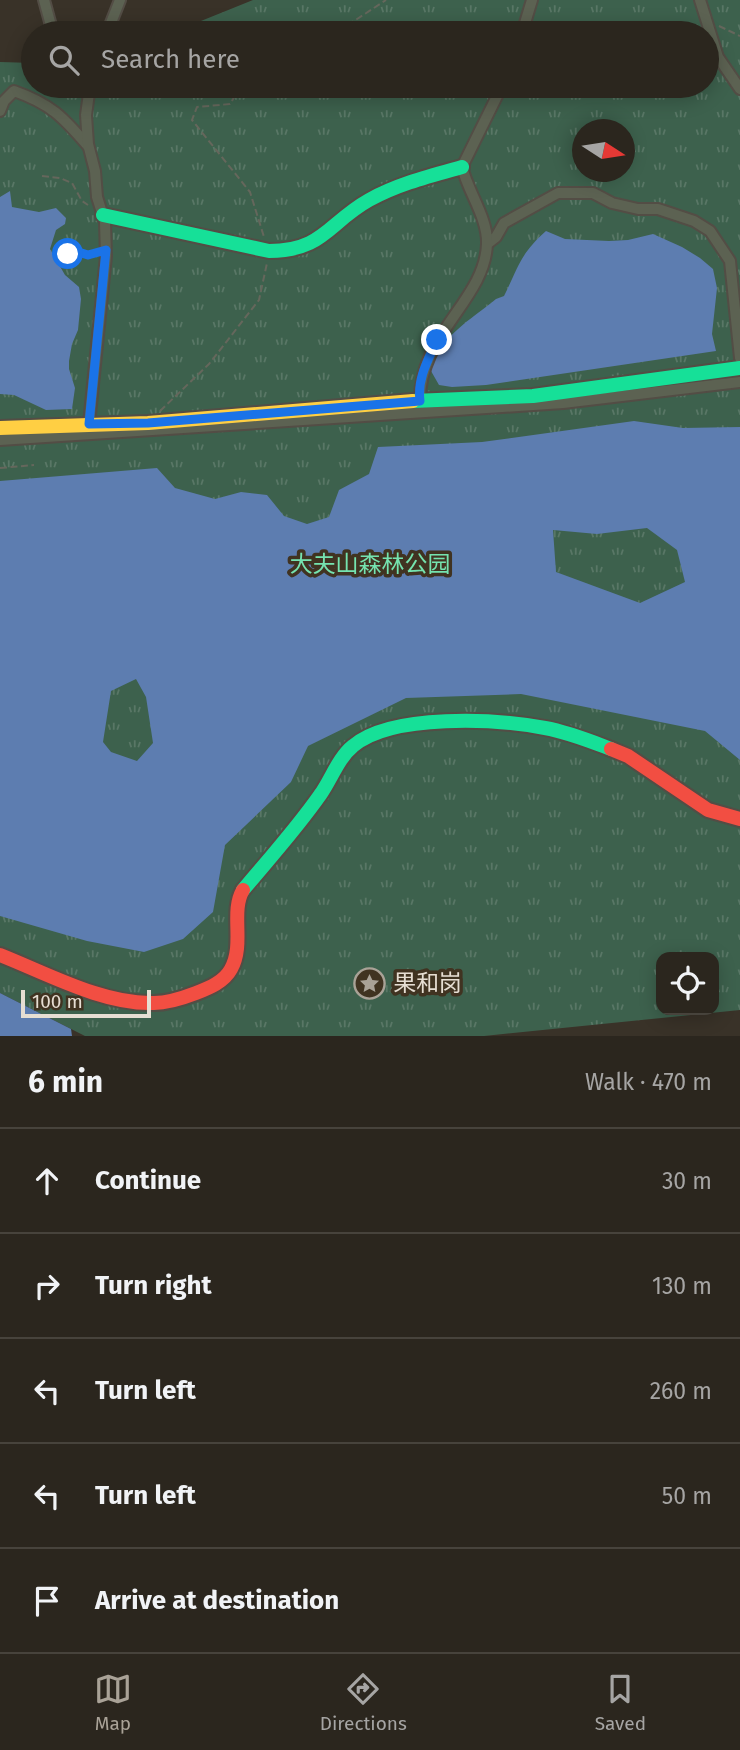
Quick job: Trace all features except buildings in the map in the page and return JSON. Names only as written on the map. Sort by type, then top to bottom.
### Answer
[{"type":"street","points":[[44,0],[50,21]]},
{"type":"street","points":[[112,21],[120,0]]},
{"type":"street","points":[[526,21],[532,0]]},
{"type":"street","points":[[700,0],[705,19]]},
{"type":"street","points":[[719,58],[740,89]]},
{"type":"street","points":[[0,111],[14,91],[21,93]]},
{"type":"street","points":[[33,98],[61,114],[88,146]]},
{"type":"street","points":[[88,98],[86,115],[88,146],[95,171],[106,250],[89,424]]},
{"type":"street","points":[[420,407],[419,390],[423,371],[437,340],[482,267],[487,244],[484,229],[462,167],[496,98]]},
{"type":"street","points":[[101,210],[269,251],[297,251],[317,240],[378,194],[462,167]]},
{"type":"street","points":[[487,244],[496,237],[504,223],[558,193],[593,193],[612,203],[638,209],[658,209],[694,221],[709,231],[730,261],[740,358]]},
{"type":"street","points":[[0,440],[420,407],[533,396],[740,368]]},
{"type":"street","points":[[0,428],[148,423],[420,407],[563,403],[740,382]]},
{"type":"street","points":[[0,955],[109,996],[149,1003],[172,1000],[204,990],[223,980],[236,958],[238,901],[241,892],[320,795],[348,750],[366,737],[389,729],[439,720],[546,728],[579,737],[628,757],[708,810],[740,819]]},
{"type":"path","points":[[354,21],[387,0]]},
{"type":"path","points":[[705,19],[709,21]]},
{"type":"path","points":[[719,26],[740,36]]},
{"type":"path","points":[[42,176],[60,178],[72,183],[85,204],[101,210]]},
{"type":"path","points":[[58,253],[68,254],[75,251],[88,255],[106,250]]},
{"type":"path","points":[[0,468],[34,466]]},
{"type":"green space","name":"大夫山森林公园","points":[[253,0],[740,0],[740,1010],[719,1012],[719,952],[656,952],[656,1015],[691,1015],[484,1036],[85,1036],[0,993],[0,62],[21,63],[21,98],[719,98],[719,21],[201,21]]},
{"type":"water","points":[[10,191],[12,207],[39,212],[56,208],[66,218],[65,224],[56,230],[50,249],[65,275],[79,287],[81,299],[78,330],[69,361],[75,388],[72,409],[46,410],[14,395],[0,394],[0,197]]},
{"type":"water","points":[[546,231],[565,239],[609,241],[653,234],[700,258],[713,269],[717,288],[712,334],[716,351],[486,385],[439,385],[431,371],[440,349],[466,322],[504,296],[525,254]]},
{"type":"water","points":[[634,421],[683,428],[740,427],[740,760],[705,731],[521,694],[406,698],[308,746],[291,782],[225,845],[213,912],[183,939],[144,952],[87,941],[0,916],[0,481],[157,468],[175,488],[215,499],[241,492],[267,495],[284,516],[307,524],[329,517],[339,490],[369,474],[378,447],[482,442]],"holes":[[[647,528],[677,550],[685,582],[640,603],[556,572],[553,530],[597,534]],[[136,679],[146,697],[153,743],[137,761],[111,752],[103,742],[111,691]]]},
{"type":"water","points":[[0,993],[71,1029],[72,1036],[0,1036]]},
{"type":"traffic: fast","points":[[103,215],[269,251],[287,250],[314,241],[355,209],[380,194],[462,167]]},
{"type":"traffic: fast","points":[[413,401],[533,396],[740,368]]},
{"type":"traffic: fast","points":[[243,890],[311,807],[348,751],[370,735],[418,723],[500,722],[554,730],[611,749]]},
{"type":"traffic: slow","points":[[0,428],[148,423],[413,401]]},
{"type":"traffic: jam","points":[[611,749],[628,756],[708,810],[740,819]]},
{"type":"traffic: jam","points":[[0,955],[76,987],[115,999],[154,1003],[175,1000],[216,984],[231,969],[237,949],[238,908],[243,890]]},
{"type":"place","name":"果和岗","points":[[370,983]]},
{"type":"route","points":[[68,254],[75,251],[88,255],[106,250],[89,424],[148,423],[420,401],[423,371],[437,340]]}]
